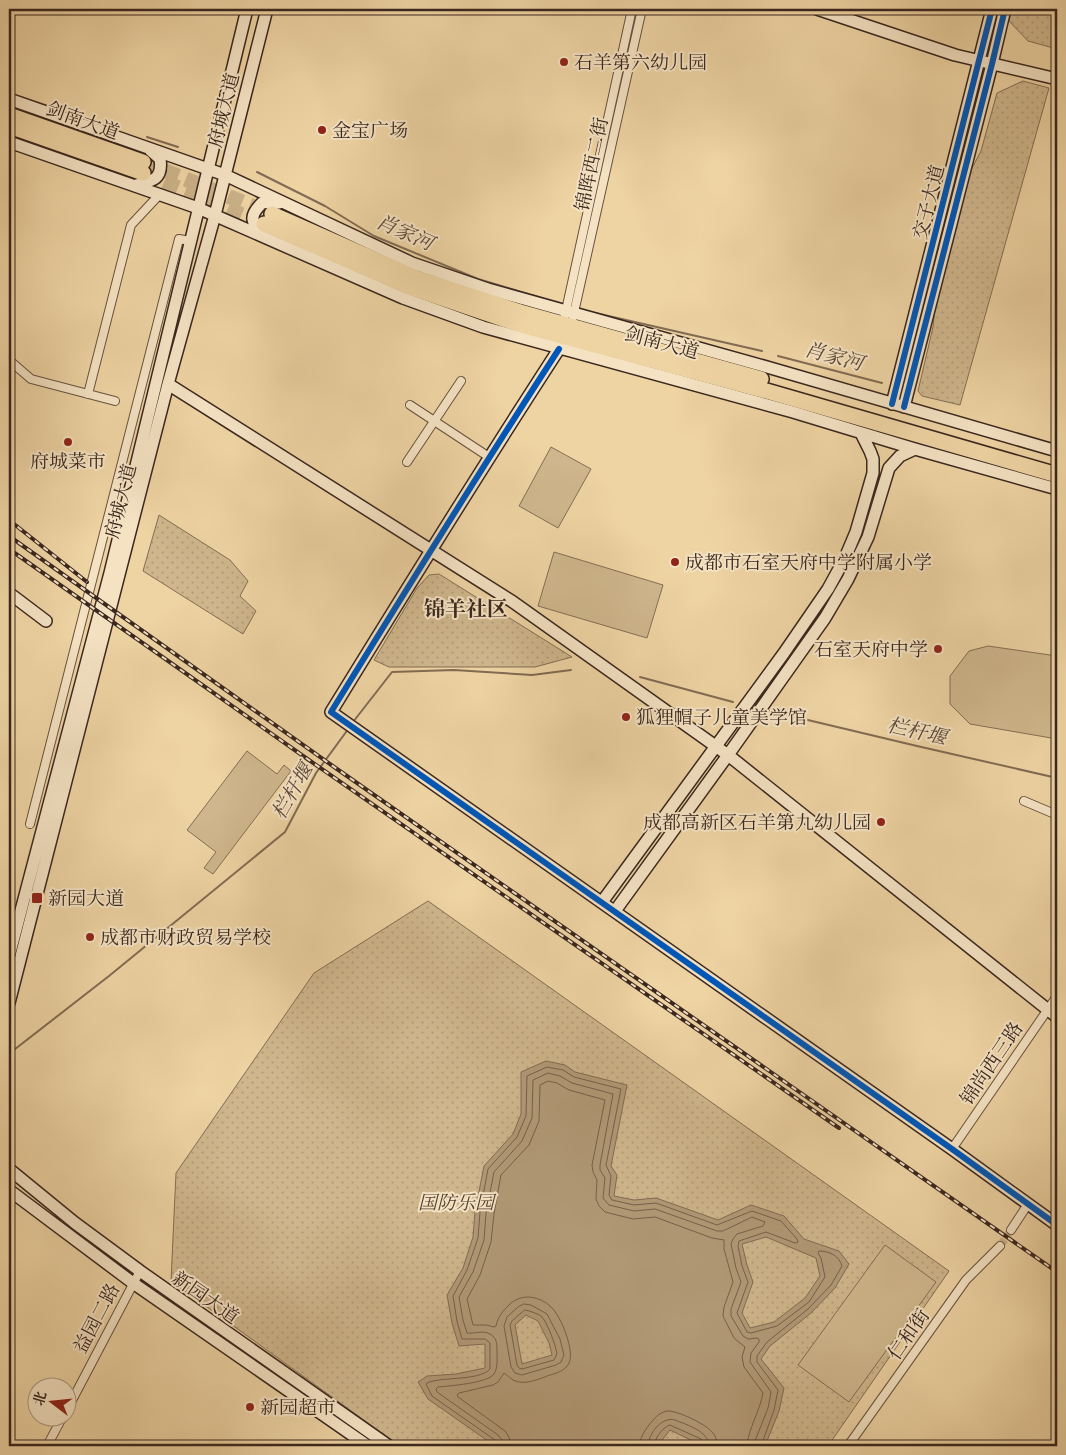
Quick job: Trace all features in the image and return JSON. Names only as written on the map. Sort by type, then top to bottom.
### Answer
[{"type":"highway","name":"剑南大道","points":[[9,114],[140,174]]},
{"type":"highway","name":"剑南大道","points":[[9,126],[140,174]]},
{"type":"highway","name":"剑南大道","points":[[268,219],[412,288],[1057,475]]},
{"type":"highway","name":"剑南大道","points":[[520,319],[569,319],[738,373],[1057,466]]},
{"type":"main road","name":"府城大道","points":[[9,956],[110,573],[247,9]]},
{"type":"main road","name":"府城大道","points":[[9,1003],[168,384],[215,216],[267,9]]},
{"type":"main road","points":[[817,9],[955,55],[1057,79]]},
{"type":"main road","name":"交子大道","points":[[892,404],[992,9]]},
{"type":"main road","name":"交子大道","points":[[904,407],[992,64],[1004,9]]},
{"type":"main road","points":[[9,99],[224,175],[412,263],[569,319],[767,367],[1057,451]]},
{"type":"main road","points":[[9,142],[140,174],[151,182],[160,173],[160,159],[145,146]]},
{"type":"main road","points":[[140,174],[160,194],[198,208],[403,298],[483,327],[793,412],[1057,489]]},
{"type":"main road","points":[[272,241],[254,224],[252,218],[254,210],[262,203],[272,202],[288,206]]},
{"type":"main road","points":[[488,289],[520,319]]},
{"type":"main road","points":[[483,327],[520,319]]},
{"type":"main road","points":[[559,349],[489,457],[332,712],[1057,1225]]},
{"type":"main road","points":[[738,373],[767,367]]},
{"type":"main road","points":[[168,384],[513,602],[728,755],[1057,1017]]},
{"type":"main road","points":[[770,392],[793,412]]},
{"type":"main road","points":[[602,902],[818,605],[845,558],[856,532],[873,473],[873,459],[861,433]]},
{"type":"main road","points":[[615,911],[824,618],[848,579],[868,537],[889,468],[900,456],[915,449]]},
{"type":"main road","points":[[9,593],[46,621]]},
{"type":"main road","name":"新园大道","points":[[9,1169],[75,1224],[389,1446]]},
{"type":"main road","name":"新园大道","points":[[9,1190],[133,1283],[368,1446]]},
{"type":"street","name":"锦晖西二街","points":[[569,319],[632,9]]},
{"type":"street","name":"锦晖西二街","points":[[569,319],[642,9]]},
{"type":"street","points":[[88,394],[131,225],[160,194]]},
{"type":"street","points":[[30,824],[179,239],[190,241]]},
{"type":"street","points":[[9,360],[31,378],[115,401]]},
{"type":"street","points":[[406,462],[461,381]]},
{"type":"street","points":[[410,405],[489,457]]},
{"type":"street","points":[[1024,801],[1057,815]]},
{"type":"street","name":"锦尚西三路","points":[[952,1150],[1057,996]]},
{"type":"street","points":[[1011,1230],[1028,1204]]},
{"type":"street","name":"仁和街","points":[[848,1446],[966,1280],[1000,1246]]},
{"type":"street","name":"益园二路","points":[[78,1389],[140,1271]]},
{"type":"street","points":[[47,1446],[57,1428]]},
{"type":"green space","points":[[1012,9],[1057,9],[1057,49],[1028,41],[1009,21]]},
{"type":"green space","points":[[1023,81],[1049,88],[960,405],[922,396],[918,391],[933,327],[935,308],[969,174],[981,151],[997,93]]},
{"type":"green space","points":[[551,447],[591,469],[558,528],[519,506]]},
{"type":"green space","points":[[159,515],[230,560],[248,581],[240,596],[256,611],[243,634],[143,571]]},
{"type":"green space","points":[[554,552],[663,585],[647,638],[538,606]]},
{"type":"green space","points":[[439,574],[572,657],[535,667],[389,667],[374,660],[417,588],[429,575]]},
{"type":"green space","points":[[988,646],[1057,656],[1057,739],[970,724],[950,704],[950,676],[969,651]]},
{"type":"green space","points":[[247,751],[277,774],[284,765],[291,771],[213,874],[204,868],[216,852],[187,830]]},
{"type":"green space","name":"国防乐园","points":[[428,901],[949,1271],[828,1446],[400,1446],[171,1281],[176,1173],[314,973]]},
{"type":"green space","points":[[885,1245],[936,1282],[849,1402],[798,1365]]},
{"type":"water","points":[[546,1061],[565,1065],[575,1072],[627,1085],[611,1166],[617,1175],[614,1196],[634,1200],[656,1198],[718,1220],[751,1205],[784,1216],[804,1239],[839,1251],[849,1264],[835,1288],[811,1313],[770,1346],[761,1359],[784,1388],[779,1411],[765,1446],[697,1446],[699,1444],[670,1430],[659,1444],[660,1446],[495,1446],[428,1399],[418,1382],[427,1376],[456,1374],[485,1368],[485,1344],[459,1346],[452,1323],[447,1295],[463,1268],[473,1237],[475,1212],[484,1166],[513,1134],[521,1114],[521,1072]],"holes":[[[766,1237],[816,1258],[820,1276],[805,1298],[774,1322],[750,1328],[742,1313],[753,1282],[742,1244]],[[526,1315],[538,1321],[549,1343],[552,1355],[522,1364],[515,1325]]]},
{"type":"waterway","name":"肖家河","points":[[9,93],[60,110]]},
{"type":"waterway","name":"肖家河","points":[[147,137],[178,147]]},
{"type":"waterway","name":"肖家河","points":[[257,172],[325,206],[374,236],[478,279],[551,301]]},
{"type":"waterway","name":"肖家河","points":[[591,312],[762,351]]},
{"type":"waterway","name":"肖家河","points":[[778,356],[882,383]]},
{"type":"waterway","name":"栏杆堰","points":[[353,722],[392,672],[454,670],[532,675],[571,670]]},
{"type":"waterway","name":"栏杆堰","points":[[640,677],[733,702]]},
{"type":"waterway","name":"栏杆堰","points":[[770,711],[1057,778]]},
{"type":"waterway","name":"栏杆堰","points":[[10,1053],[109,976],[285,832],[316,773],[349,728]]},
{"type":"tunnel","points":[[143,162],[272,214]]},
{"type":"tunnel","points":[[143,173],[264,224]]},
{"type":"tunnel","points":[[1000,1246],[1011,1230]]},
{"type":"railway","points":[[9,520],[87,582]]},
{"type":"railway","points":[[9,536],[337,769],[1057,1272]]},
{"type":"railway","points":[[9,549],[839,1128]]},
{"type":"cycle path","points":[[892,404],[992,9]]},
{"type":"cycle path","points":[[904,407],[1005,9]]},
{"type":"cycle path","points":[[559,349],[331,712],[1057,1225]]},
{"type":"place","name":"石羊第六幼儿园","points":[[564,62]]},
{"type":"place","name":"金宝广场","points":[[322,130]]},
{"type":"place","name":"府城菜市","points":[[68,442]]},
{"type":"place","name":"成都市石室天府中学附属小学","points":[[675,562]]},
{"type":"place","name":"石室天府中学","points":[[938,649]]},
{"type":"place","name":"狐狸帽子儿童美学馆","points":[[626,717]]},
{"type":"place","name":"成都高新区石羊第九幼儿园","points":[[881,822]]},
{"type":"place","name":"新园大道","points":[[37,898]]},
{"type":"place","name":"成都市财政贸易学校","points":[[90,937]]},
{"type":"place","name":"新园超市","points":[[250,1407]]},
{"type":"district","name":"锦羊社区","points":[[466,609]]}]
